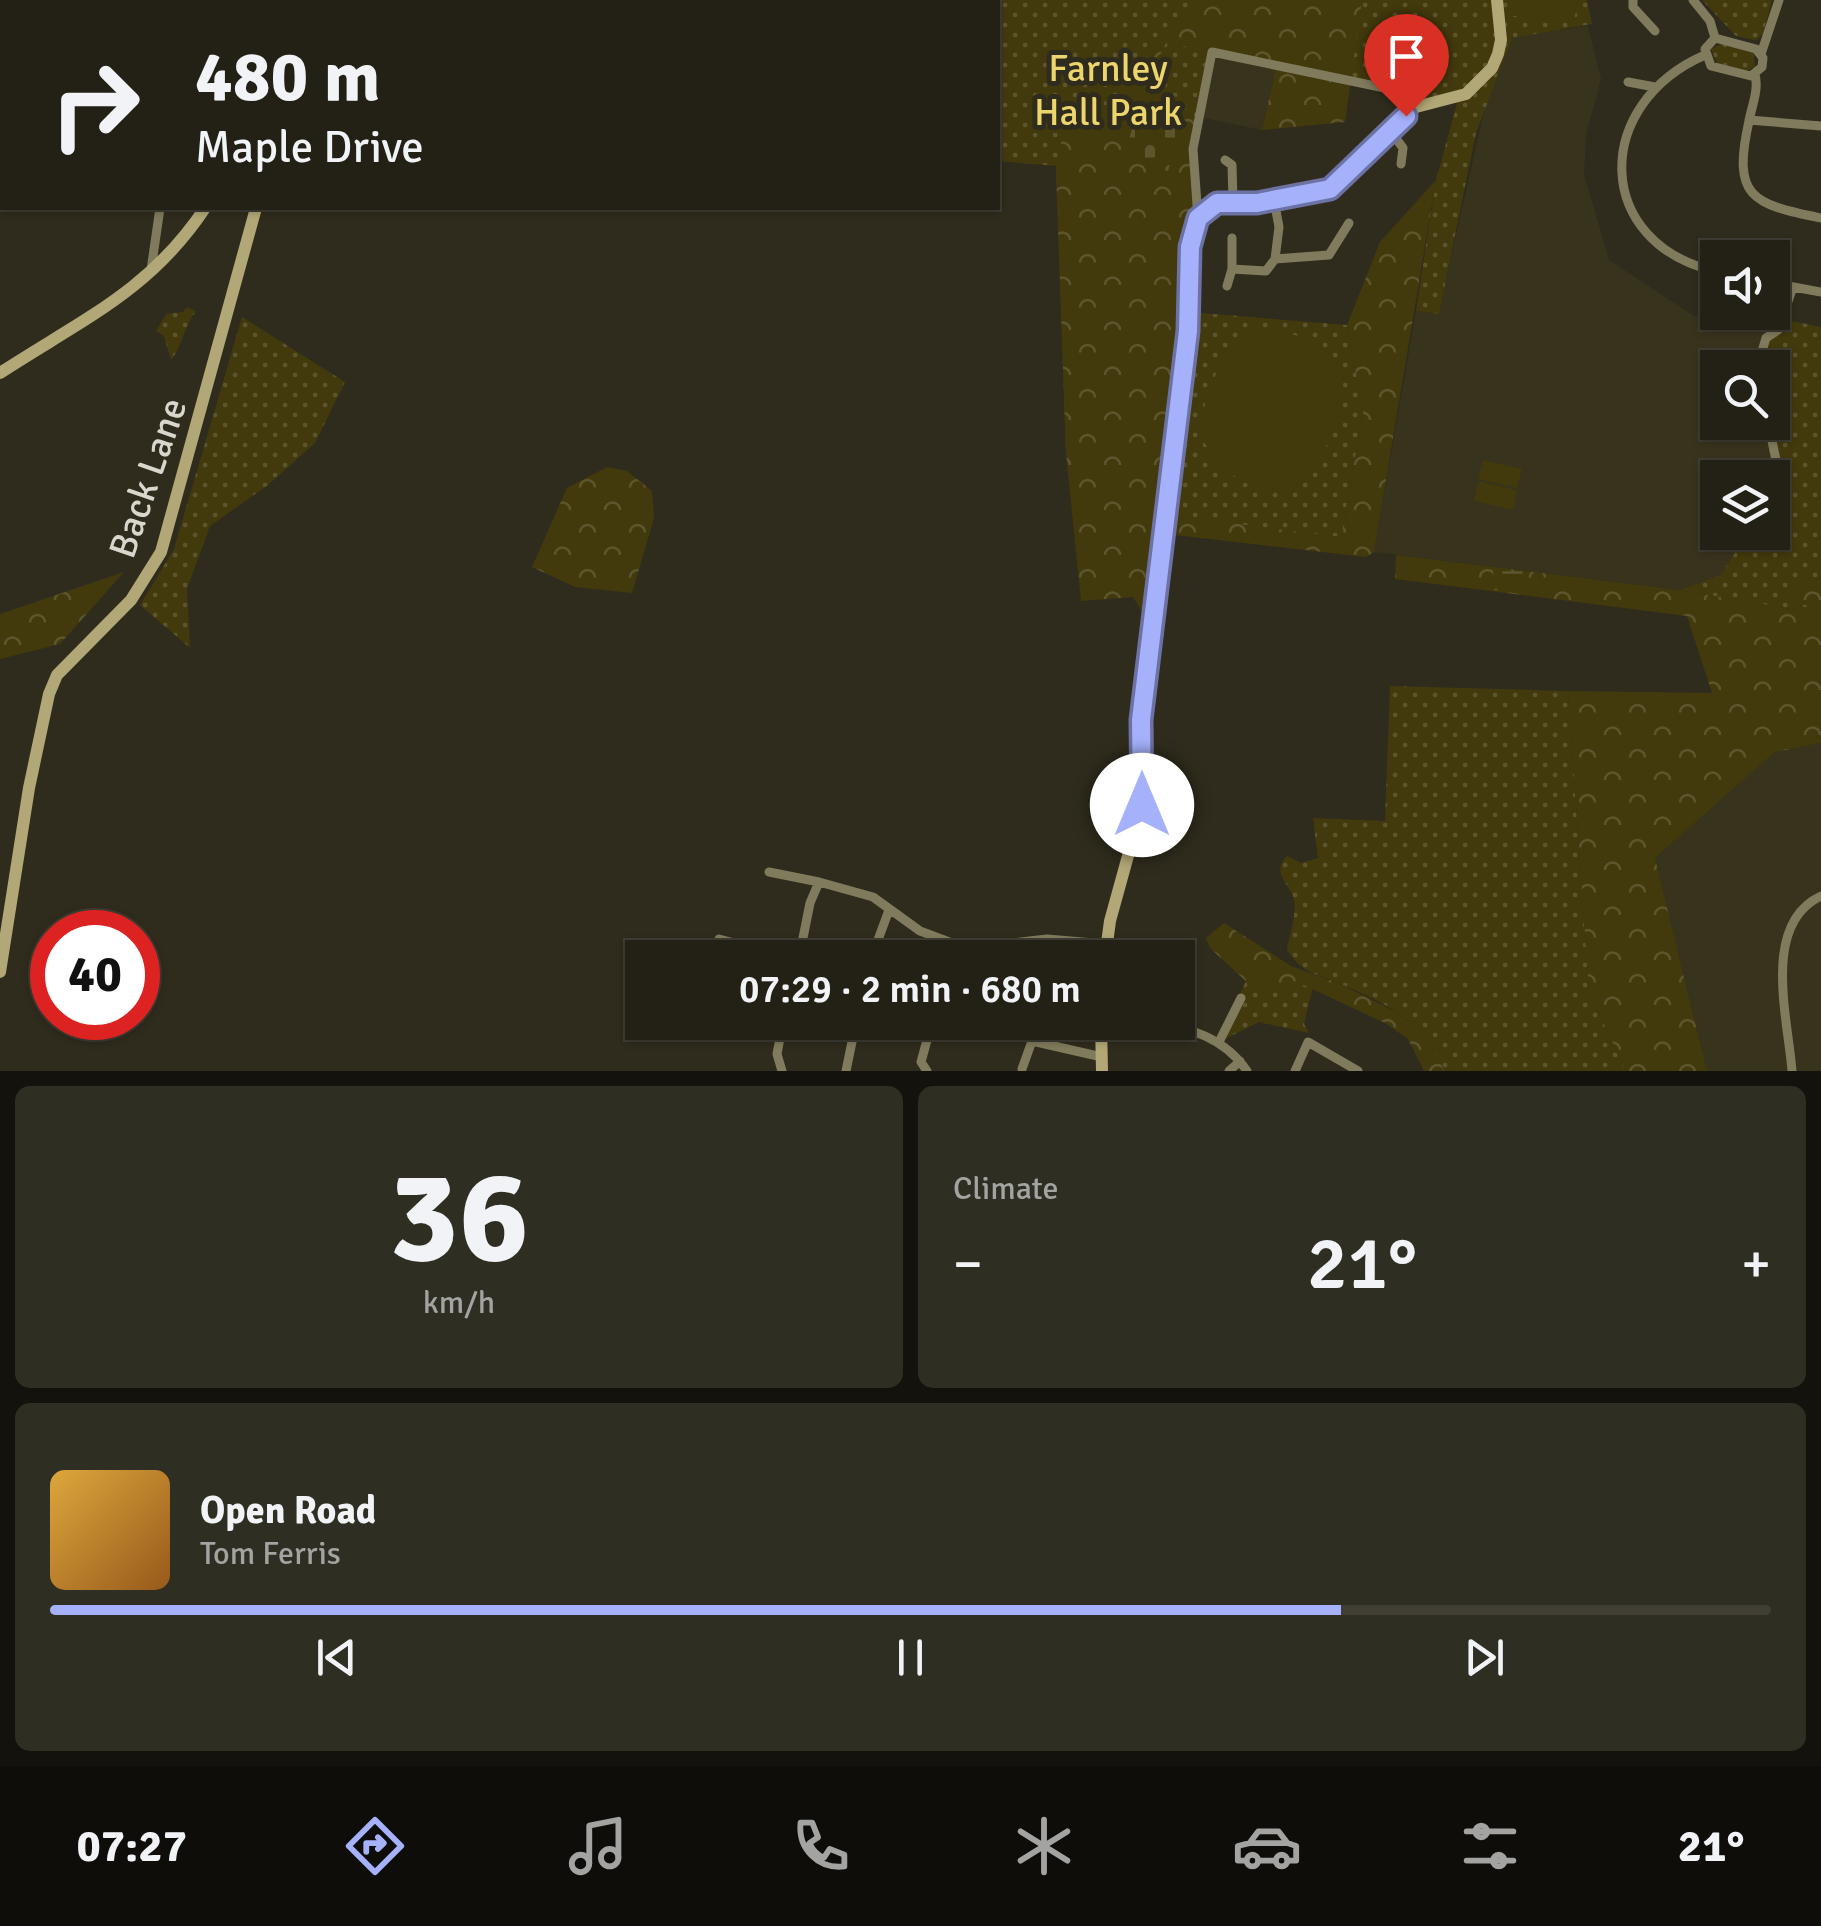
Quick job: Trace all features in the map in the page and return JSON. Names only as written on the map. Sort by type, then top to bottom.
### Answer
[{"type":"street","points":[[1198,218],[1205,208],[1233,201],[1274,200],[1340,184],[1363,154],[1392,133],[1416,107],[1430,100],[1458,99],[1492,68],[1501,40],[1497,0]]},
{"type":"street","points":[[1633,0],[1634,7],[1655,31]]},
{"type":"street","points":[[1693,0],[1710,21],[1715,38],[1704,55],[1655,88],[1634,113],[1621,154],[1626,200],[1655,245],[1700,268]]},
{"type":"street","points":[[1779,0],[1761,54],[1762,68],[1755,74],[1742,178],[1749,194],[1774,209],[1821,218]]},
{"type":"street","points":[[1715,38],[1761,54]]},
{"type":"street","points":[[1108,940],[1142,805],[1141,720],[1188,331],[1190,247],[1198,218],[1193,149],[1212,52],[1404,92],[1416,107]]},
{"type":"street","points":[[1704,55],[1711,66],[1755,74]]},
{"type":"street","points":[[1628,82],[1655,88]]},
{"type":"street","points":[[1749,120],[1821,126]]},
{"type":"street","points":[[1392,133],[1404,148],[1401,164]]},
{"type":"street","points":[[1233,201],[1229,162],[1244,162]]},
{"type":"street","points":[[1232,269],[1266,272],[1276,259],[1279,227],[1274,200]]},
{"type":"street","points":[[151,273],[160,210]]},
{"type":"street","points":[[0,373],[132,290],[180,246],[204,210]]},
{"type":"street","name":"Back Lane","points":[[0,972],[29,788],[49,694],[56,674],[131,600],[162,552],[255,210]]},
{"type":"street","points":[[1276,259],[1329,255],[1350,223]]},
{"type":"street","points":[[1227,286],[1232,269],[1232,238]]},
{"type":"street","points":[[1790,286],[1821,292]]},
{"type":"street","points":[[1762,350],[1766,338],[1778,330],[1793,286]]},
{"type":"street","points":[[769,872],[874,896],[920,931],[944,940]]},
{"type":"street","points":[[803,940],[810,903],[819,882]]},
{"type":"street","points":[[1792,1071],[1783,950],[1794,919],[1804,905],[1821,896]]},
{"type":"street","points":[[878,940],[889,910]]},
{"type":"street","points":[[1219,1042],[1241,998]]},
{"type":"street","points":[[1195,1031],[1219,1042],[1247,1071]]},
{"type":"street","points":[[780,1040],[782,1071]]},
{"type":"street","points":[[846,1071],[852,1040]]},
{"type":"street","points":[[927,1040],[921,1062],[927,1071]]},
{"type":"street","points":[[1022,1069],[1032,1041],[1102,1064]]},
{"type":"street","points":[[1295,1071],[1308,1042],[1358,1071]]},
{"type":"street","points":[[1229,1071],[1240,1061]]},
{"type":"shaded area","points":[[1588,26],[1601,79],[1586,135],[1584,174],[1609,260],[1700,317],[1700,330],[1778,330],[1767,350],[1700,350],[1700,440],[1772,440],[1776,460],[1700,460],[1700,550],[1736,550],[1721,575],[1679,590],[1374,552],[1416,311],[1438,314],[1489,90],[1512,37]]},
{"type":"shaded area","points":[[1212,52],[1277,63],[1262,130],[1199,117]]},
{"type":"shaded area","points":[[1821,743],[1821,1071],[1707,1071],[1655,858],[1775,752]]},
{"type":"green space","name":"Farnley Hall Park","points":[[1000,0],[1587,0],[1592,24],[1512,38],[1476,133],[1439,314],[1416,311],[1436,180],[1458,100],[1416,107],[1404,92],[1212,52],[1199,117],[1066,453],[1056,166],[1000,161]]},
{"type":"green space","name":"Farnley Hall Park","points":[[1191,0],[1362,0],[1345,122],[1262,130],[1277,63],[1166,43],[1140,96],[1168,170],[1188,100],[1194,101],[1194,116],[1199,117],[1193,149],[1196,201],[1167,515],[1341,537],[1363,413],[1347,325],[1380,242],[1436,180],[1374,552],[1366,557],[1166,534],[1153,630],[1133,597],[1081,601],[1066,453],[1056,169],[1067,114],[1091,96],[1112,104],[1150,41],[1191,14]]},
{"type":"green space","points":[[1509,0],[1577,0],[1574,23],[1507,15]]},
{"type":"green space","points":[[1702,0],[1772,0],[1763,34],[1756,40],[1736,36]]},
{"type":"green space","points":[[1721,44],[1753,52],[1755,66],[1747,71],[1717,63],[1711,49]]},
{"type":"green space","points":[[1145,88],[1188,100],[1168,171],[1123,158]]},
{"type":"green space","points":[[187,307],[196,311],[171,360],[164,336],[156,331],[166,314],[183,312]]},
{"type":"green space","points":[[1189,312],[1347,325],[1363,413],[1341,537],[1167,516]]},
{"type":"green space","points":[[242,317],[345,382],[315,443],[268,485],[210,526],[187,589],[190,648],[140,605],[174,549]]},
{"type":"green space","points":[[1790,322],[1821,327],[1821,614],[1679,590],[1721,575],[1736,550],[1790,550],[1790,460],[1777,460],[1775,440],[1790,440],[1790,350],[1762,350],[1766,338],[1778,330],[1790,330]]},
{"type":"green space","points":[[1254,331],[1292,335],[1319,345],[1336,360],[1343,380],[1342,404],[1334,430],[1302,484],[1269,488],[1239,479],[1215,458],[1199,429],[1223,360],[1242,338]]},
{"type":"green space","points":[[1483,460],[1522,469],[1517,488],[1478,479]]},
{"type":"green space","points":[[607,467],[627,471],[652,491],[654,518],[632,593],[575,587],[532,567],[567,488]]},
{"type":"green space","points":[[1478,481],[1517,490],[1513,510],[1474,501]]},
{"type":"green space","points":[[1396,555],[1679,590],[1821,614],[1821,743],[1775,752],[1655,858],[1707,1071],[1626,1071],[1589,992],[1568,691],[1712,693],[1687,616],[1395,579]]},
{"type":"green space","points":[[1493,567],[1525,571],[1526,595],[1494,590]]},
{"type":"green space","points":[[124,572],[60,644],[0,659],[0,614]]},
{"type":"green space","points":[[1798,578],[1821,583],[1821,610],[1792,601],[1789,589]]},
{"type":"green space","points":[[1390,686],[1568,691],[1589,992],[1626,1071],[1444,1071],[1425,1039],[1402,1016],[1372,998],[1309,971],[1287,950],[1295,905],[1280,868],[1287,856],[1301,863],[1318,858],[1313,818],[1385,821]]},
{"type":"green space","points":[[1224,923],[1291,966],[1338,983],[1396,1012],[1430,1038],[1444,1071],[1424,1071],[1408,1039],[1385,1023],[1295,981],[1287,991],[1250,985],[1210,948],[1206,938]]},
{"type":"green space","points":[[1252,967],[1313,987],[1304,1024],[1309,1033],[1259,1022],[1219,1042]]},
{"type":"route","points":[[1142,805],[1141,720],[1188,331],[1192,232],[1205,208],[1217,203],[1257,203],[1340,184],[1363,154],[1392,133],[1406,116]]}]
